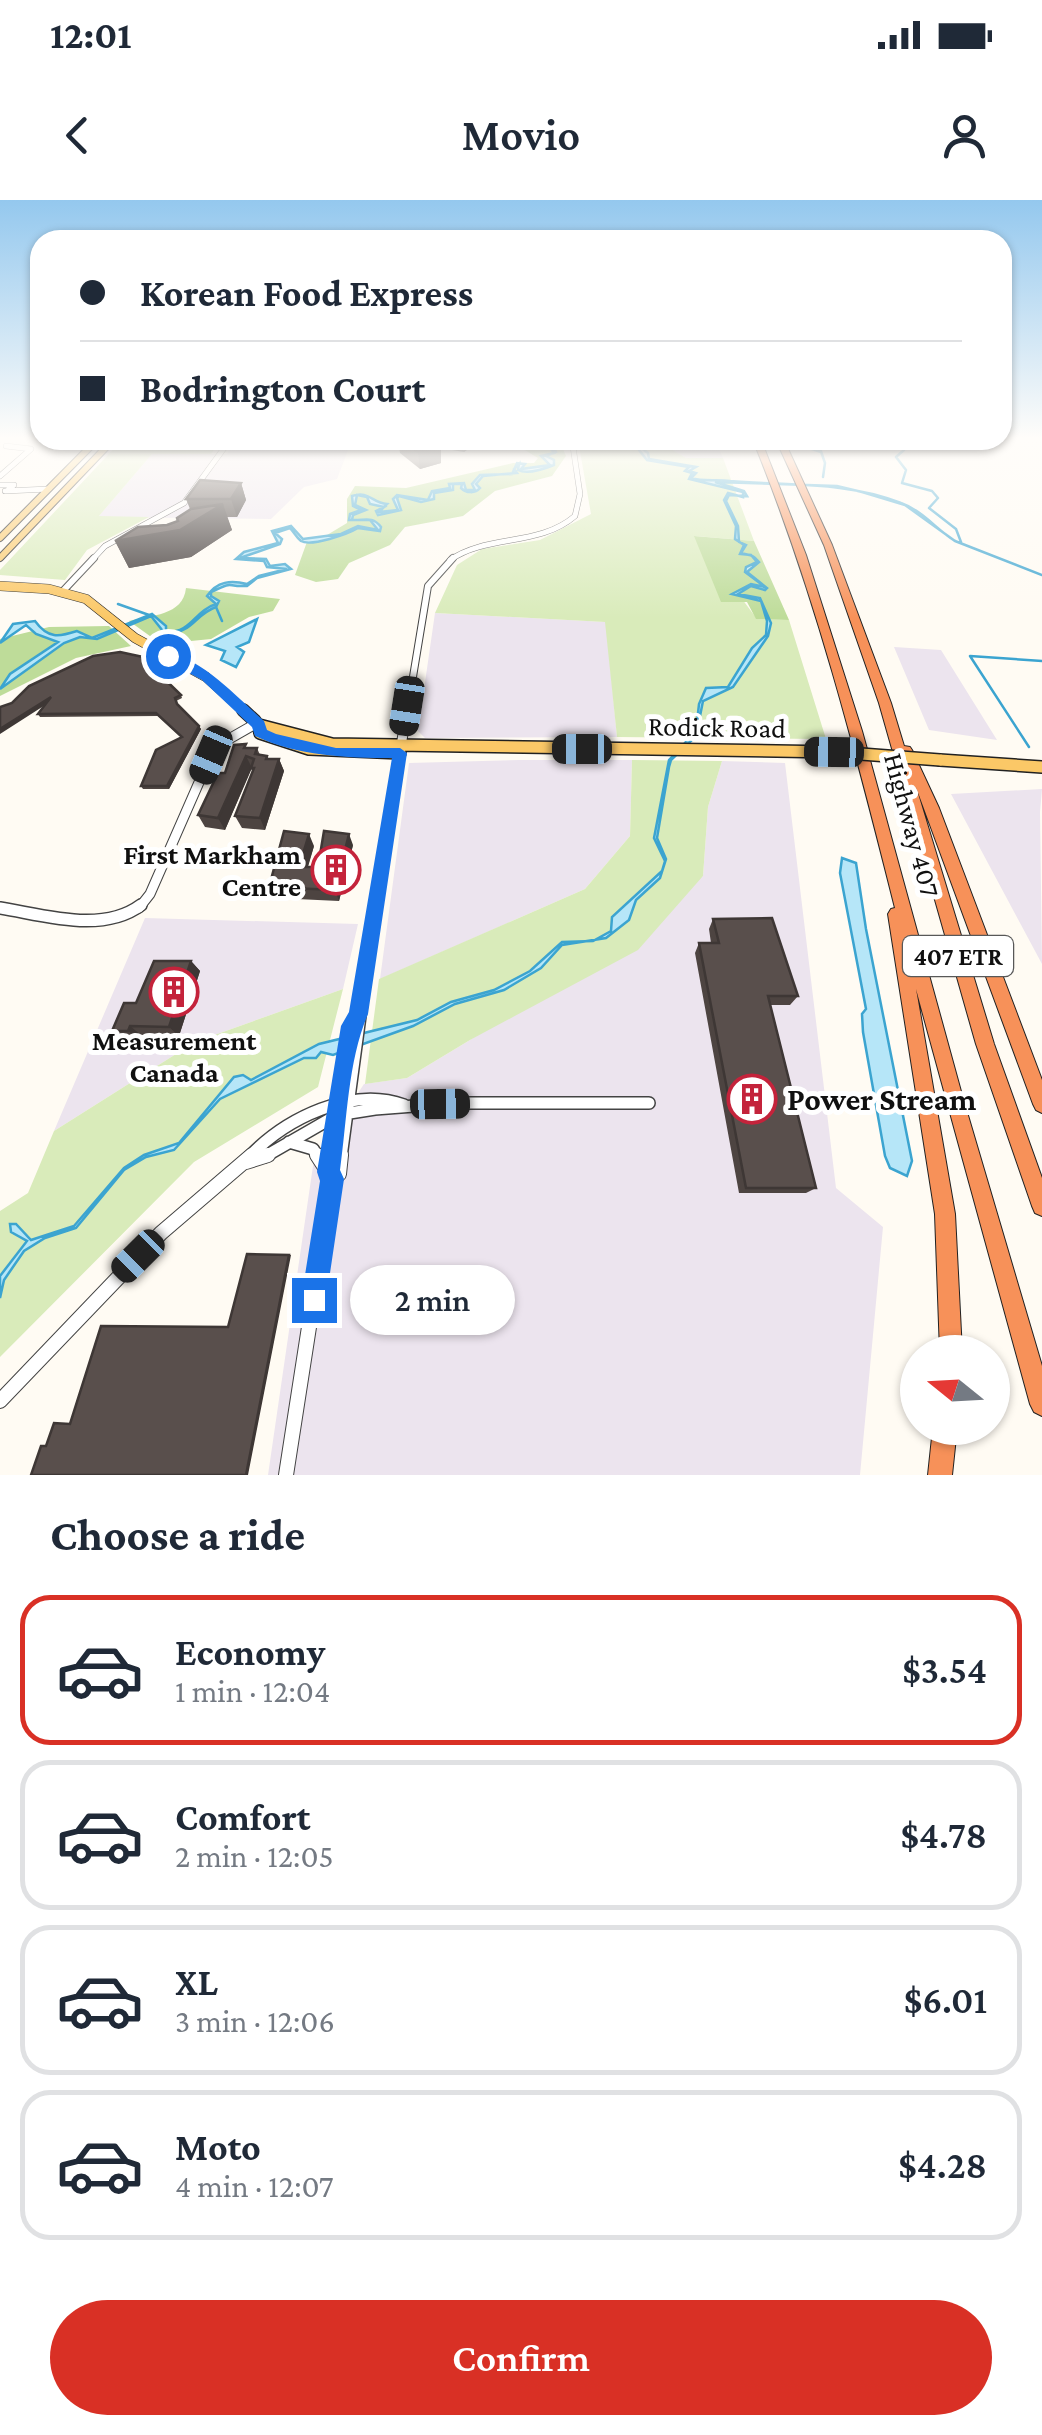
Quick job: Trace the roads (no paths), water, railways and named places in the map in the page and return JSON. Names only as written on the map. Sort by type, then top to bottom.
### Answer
[{"type":"highway","name":"Highway 407","points":[[782,500],[832,643],[1042,1404]]},
{"type":"highway","name":"Highway 407","points":[[808,500],[885,704],[985,1044],[1042,1206]]},
{"type":"highway","points":[[885,704],[932,808],[1042,1104]]},
{"type":"highway","points":[[890,859],[903,965],[945,1214],[951,1335]]},
{"type":"highway","points":[[940,1475],[943,1445]]},
{"type":"main road","points":[[0,538],[39,500]]},
{"type":"main road","points":[[0,558],[56,500]]},
{"type":"main road","name":"Rodick Road","points":[[0,583],[86,599],[130,635],[206,677],[257,723],[260,733],[309,749],[834,752],[1042,768]]},
{"type":"street","points":[[62,592],[104,546],[186,500]]},
{"type":"street","points":[[286,1475],[330,1175],[344,1107],[351,1026],[358,1014],[428,586],[440,568],[461,553],[536,536],[574,517],[580,500]]},
{"type":"street","points":[[0,908],[106,920],[138,911],[145,904],[211,755],[257,723]]},
{"type":"street","points":[[0,1401],[161,1232],[244,1163],[254,1149],[344,1107],[650,1102]]},
{"type":"street","points":[[244,1163],[261,1160],[344,1107]]},
{"type":"street","points":[[290,1142],[313,1149],[330,1175]]},
{"type":"water","points":[[352,500],[356,500],[355,505],[366,510],[349,520],[350,514],[361,510],[353,506]]},
{"type":"water","points":[[368,500],[374,500],[387,504],[370,504]]},
{"type":"water","points":[[393,500],[398,500],[401,510],[378,515],[376,511],[384,507],[379,512],[398,510]]},
{"type":"water","points":[[724,500],[727,500],[738,526],[739,542]]},
{"type":"water","points":[[887,500],[909,506],[944,533],[905,505]]},
{"type":"water","points":[[368,519],[374,521],[380,531],[358,528],[338,536],[313,542],[301,541],[290,528],[275,533],[282,539],[280,544],[240,558],[266,559],[270,566],[285,564],[291,569],[257,578],[247,586],[227,585],[211,592],[219,601],[216,607],[183,630],[166,635],[151,616],[97,639],[80,637],[64,643],[0,689],[10,674],[58,642],[36,634],[26,625],[0,643],[13,624],[35,621],[49,634],[77,631],[92,638],[152,614],[166,626],[166,632],[182,629],[216,604],[207,596],[211,591],[220,585],[247,584],[259,576],[287,569],[267,567],[264,561],[236,559],[244,552],[278,543],[272,531],[291,526],[303,539],[341,534],[358,526],[378,530],[370,520],[358,520]]},
{"type":"water","points":[[752,556],[759,562],[747,572],[767,588],[751,586],[738,594],[760,598],[771,623],[768,636],[733,687],[703,701],[696,736],[671,760],[657,838],[666,859],[660,878],[636,900],[629,920],[606,938],[595,940],[611,931],[612,917],[662,871],[665,861],[654,838],[669,760],[696,731],[699,704],[706,688],[728,687],[752,648],[766,635],[767,621],[761,601],[732,594],[751,584],[765,587],[745,572],[746,567],[757,562]]},
{"type":"water","points":[[257,619],[249,642],[237,647],[244,652],[236,667],[221,660],[225,651],[206,645]]},
{"type":"water","points":[[842,858],[856,863],[912,1161],[907,1176],[890,1168],[885,1156],[863,1032],[862,1014],[866,1009],[840,873]]},
{"type":"water","points":[[586,941],[562,945],[541,968],[504,990],[455,1004],[413,1026],[333,1055],[321,1052],[316,1058],[304,1058],[220,1099],[174,1150],[146,1157],[124,1170],[76,1228],[45,1238],[24,1251],[4,1280],[0,1298],[0,1276],[27,1241],[11,1232],[10,1224],[16,1224],[31,1240],[74,1226],[124,1168],[144,1155],[179,1143],[234,1077],[243,1075],[251,1080],[319,1044],[417,1020],[451,1002],[494,990],[530,971],[562,942]]},
{"type":"waterway","points":[[937,500],[929,508],[956,529],[961,542]]},
{"type":"waterway","points":[[955,541],[1042,575]]},
{"type":"waterway","points":[[118,604],[149,615]]},
{"type":"waterway","points":[[216,607],[222,621]]},
{"type":"waterway","points":[[1029,747],[970,656],[1042,661]]},
{"type":"place","name":"First Markham Centre","points":[[336,870]]},
{"type":"place","name":"Measurement Canada","points":[[174,992]]},
{"type":"place","name":"Power Stream","points":[[752,1099]]}]
